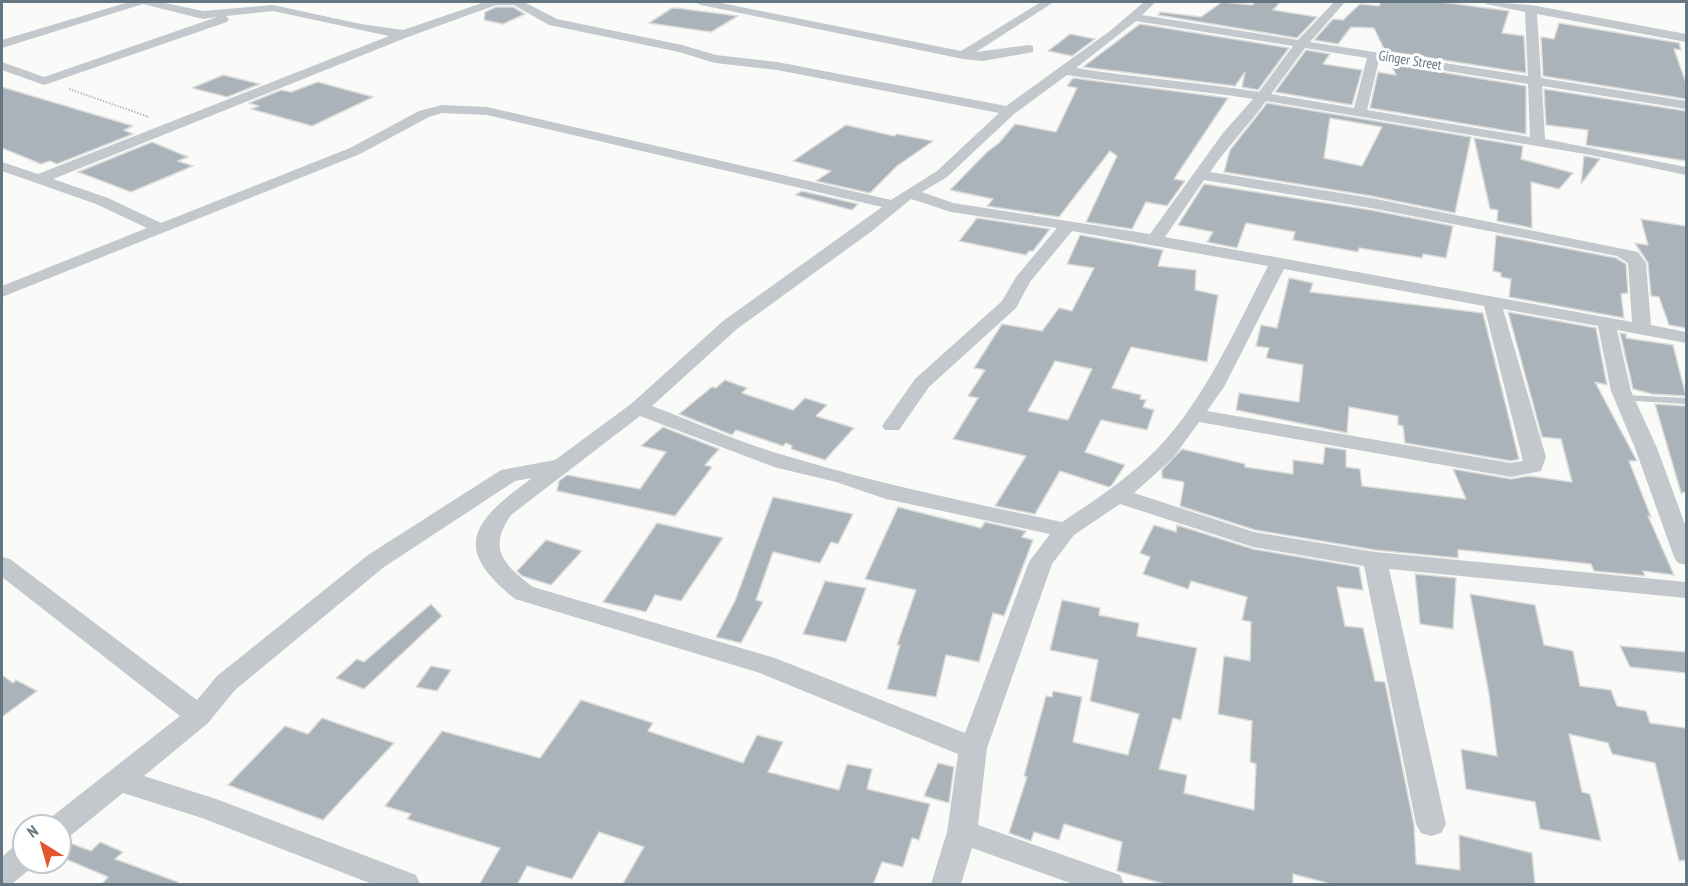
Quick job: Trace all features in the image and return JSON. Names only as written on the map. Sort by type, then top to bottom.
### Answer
[{"type":"street","points":[[2,44],[139,2]]},
{"type":"street","points":[[147,2],[203,15],[273,8],[361,28],[404,34]]},
{"type":"street","points":[[38,179],[173,124],[482,5],[516,2],[553,22],[682,49],[715,59],[777,66],[1009,111]]},
{"type":"street","points":[[701,2],[963,55],[983,57],[1029,49]]},
{"type":"street","points":[[963,55],[1048,2]]},
{"type":"street","points":[[974,748],[766,665],[524,593],[503,577],[489,557],[488,532],[502,510],[638,408],[730,326],[866,228],[892,205],[942,174],[1009,111],[1114,34],[1150,2]]},
{"type":"street","points":[[1154,240],[1228,136],[1245,120],[1302,43],[1340,2]]},
{"type":"street","points":[[1490,2],[1686,38]]},
{"type":"street","points":[[1531,9],[1537,80],[1538,143]]},
{"type":"street","points":[[2,66],[45,81],[241,13]]},
{"type":"street","name":"Ginger Street","points":[[1132,17],[1686,105]]},
{"type":"street","points":[[1359,114],[1374,55]]},
{"type":"street","points":[[1062,70],[1260,97],[1538,143],[1686,171]]},
{"type":"street","points":[[2,292],[355,151],[424,114],[461,109],[487,111],[892,205]]},
{"type":"street","points":[[2,166],[102,201],[161,229]]},
{"type":"street","points":[[1199,175],[1371,203],[1621,252],[1632,256],[1637,262],[1642,329]]},
{"type":"street","points":[[909,193],[951,207],[1154,240],[1686,338]]},
{"type":"street","points":[[892,426],[922,383],[1010,304],[1022,281],[1067,226]]},
{"type":"street","points":[[946,885],[962,832],[974,748],[1041,562],[1066,530],[1118,495],[1165,453],[1195,415],[1233,355],[1278,264]]},
{"type":"street","points":[[1195,415],[1511,470],[1533,466],[1535,458],[1492,302]]},
{"type":"street","points":[[1606,322],[1624,399],[1646,448],[1686,557]]},
{"type":"street","points":[[638,408],[782,462],[843,477],[894,494],[1066,530]]},
{"type":"street","points":[[72,817],[199,716],[226,683],[376,561],[509,475],[562,465]]},
{"type":"street","points":[[1118,495],[1201,524],[1253,539],[1374,560],[1686,590]]},
{"type":"street","points":[[1374,560],[1431,824]]},
{"type":"street","points":[[2,566],[199,716]]},
{"type":"street","points":[[119,780],[209,808],[405,885]]},
{"type":"street","points":[[962,832],[1109,885]]},
{"type":"lane","points":[[1624,399],[1686,401]]},
{"type":"path","points":[[45,81],[173,124]]},
{"type":"building","points":[[1222,2],[1252,5],[1255,2],[1280,2],[1273,10],[1317,17],[1297,38],[1158,15],[1160,12],[1201,17]]},
{"type":"building","points":[[1381,2],[1441,2],[1509,11],[1502,33],[1524,36],[1526,73],[1385,51],[1374,28],[1351,27],[1338,44],[1314,40],[1333,19],[1343,20],[1360,4],[1379,6]]},
{"type":"building","points":[[496,7],[513,7],[525,14],[503,24],[484,20],[485,12]]},
{"type":"building","points":[[672,8],[738,16],[711,32],[649,23]]},
{"type":"building","points":[[1559,23],[1679,43],[1681,50],[1674,49],[1686,83],[1686,99],[1543,76],[1541,37],[1554,39]]},
{"type":"building","points":[[1140,24],[1289,48],[1258,90],[1242,87],[1245,72],[1235,86],[1083,67]]},
{"type":"building","points":[[1070,34],[1095,39],[1072,56],[1048,51]]},
{"type":"building","points":[[1306,50],[1330,54],[1323,64],[1362,70],[1352,105],[1275,92]]},
{"type":"building","points":[[1391,64],[1526,86],[1526,134],[1370,108],[1378,72],[1396,75]]},
{"type":"building","points":[[223,75],[260,84],[227,97],[192,88]]},
{"type":"building","points":[[1073,78],[1228,98],[1174,179],[1185,181],[1167,206],[1146,202],[1132,229],[1086,222],[1117,156],[1110,151],[1059,217],[987,206],[993,199],[950,190],[987,152],[999,143],[1015,124],[1056,132],[1077,88],[1067,86]]},
{"type":"building","points":[[318,82],[373,97],[312,126],[251,109],[259,106],[249,103],[281,90],[291,92]]},
{"type":"building","points":[[2,87],[133,126],[124,130],[133,134],[57,164],[50,161],[41,164],[2,148]]},
{"type":"building","points":[[1544,89],[1686,111],[1686,161],[1586,145],[1588,130],[1546,125]]},
{"type":"building","points":[[1267,103],[1471,137],[1455,213],[1371,196],[1224,172],[1230,150]],"holes":[[[1330,118],[1382,127],[1362,166],[1324,158]]]},
{"type":"building","points":[[846,125],[894,136],[897,134],[933,141],[897,166],[870,193],[816,181],[831,171],[793,161]]},
{"type":"building","points":[[1474,138],[1523,146],[1521,159],[1573,173],[1559,189],[1531,182],[1532,228],[1497,221],[1498,210],[1490,209]]},
{"type":"building","points":[[152,142],[188,157],[178,161],[193,166],[131,192],[78,172]]},
{"type":"building","points":[[1584,156],[1600,159],[1581,184]]},
{"type":"building","points":[[1204,184],[1371,210],[1453,226],[1446,258],[1423,254],[1422,258],[1359,248],[1358,252],[1293,240],[1295,232],[1246,223],[1237,248],[1207,242],[1213,232],[1178,225]]},
{"type":"building","points":[[802,191],[858,204],[852,210],[795,195]]},
{"type":"building","points":[[977,218],[1050,229],[1033,251],[1029,251],[1026,255],[959,241]]},
{"type":"building","points":[[1641,219],[1686,226],[1686,328],[1669,325],[1659,297],[1651,296],[1648,263],[1635,243],[1648,245]]},
{"type":"building","points":[[1080,235],[1163,250],[1158,266],[1196,270],[1195,290],[1218,295],[1207,362],[1131,347],[1112,388],[1141,395],[1140,399],[1146,400],[1143,407],[1154,410],[1147,430],[1101,420],[1085,452],[1125,465],[1112,485],[1109,487],[1060,471],[1035,514],[995,506],[1026,456],[953,439],[978,398],[968,396],[985,370],[974,368],[1002,324],[1042,331],[1059,308],[1072,311],[1094,268],[1067,264]],"holes":[[[1055,361],[1092,369],[1068,420],[1028,411]]]},
{"type":"building","points":[[1496,235],[1616,258],[1626,264],[1628,293],[1621,294],[1624,318],[1509,297],[1511,279],[1501,277],[1501,273],[1493,271]]},
{"type":"building","points":[[1289,278],[1313,283],[1310,292],[1483,313],[1519,459],[1511,461],[1405,443],[1403,426],[1398,425],[1398,416],[1349,407],[1347,433],[1236,410],[1239,393],[1299,402],[1303,365],[1266,358],[1269,348],[1256,346],[1261,325],[1277,328]]},
{"type":"building","points":[[1508,312],[1596,328],[1607,385],[1595,382],[1637,461],[1629,461],[1651,517],[1648,516],[1674,575],[1643,571],[1645,576],[1594,571],[1591,564],[1462,550],[1458,550],[1458,558],[1375,550],[1255,530],[1180,506],[1184,482],[1162,478],[1162,470],[1182,449],[1245,464],[1245,467],[1293,474],[1293,460],[1323,464],[1325,447],[1346,450],[1346,467],[1360,469],[1362,486],[1466,499],[1453,469],[1511,479],[1529,476],[1572,482],[1561,439],[1542,437]]},
{"type":"building","points":[[1620,333],[1626,334],[1626,338],[1673,345],[1686,396],[1652,394],[1633,389]]},
{"type":"building","points":[[725,380],[747,388],[742,393],[793,410],[805,398],[827,405],[816,416],[854,428],[825,460],[791,449],[792,446],[786,443],[783,446],[736,430],[732,435],[679,414],[712,387],[716,388]]},
{"type":"building","points":[[1655,404],[1686,406],[1686,492],[1681,493]]},
{"type":"building","points":[[663,427],[719,449],[705,465],[712,467],[675,516],[557,491],[559,481],[567,475],[640,489],[666,452],[641,446]]},
{"type":"building","points":[[773,497],[853,514],[838,544],[831,542],[820,563],[773,552],[756,600],[763,602],[741,643],[716,637],[735,601]]},
{"type":"building","points":[[898,507],[981,528],[985,522],[1026,531],[1022,537],[1033,540],[1004,616],[993,613],[979,662],[946,655],[936,697],[887,689],[900,645],[897,645],[916,590],[865,579]]},
{"type":"building","points":[[657,523],[723,538],[681,601],[655,595],[646,612],[603,602]]},
{"type":"building","points":[[1154,525],[1176,532],[1177,525],[1253,549],[1359,567],[1363,590],[1337,587],[1345,626],[1363,628],[1375,681],[1385,682],[1414,825],[1416,864],[1460,870],[1459,835],[1532,853],[1535,885],[1335,885],[1293,874],[1293,885],[1168,885],[1117,871],[1122,842],[1064,824],[1059,840],[1034,832],[1031,841],[1009,833],[1027,777],[1024,776],[1046,696],[1052,697],[1053,691],[1082,697],[1073,742],[1128,755],[1139,714],[1090,701],[1098,660],[1050,650],[1062,600],[1100,608],[1099,615],[1139,623],[1137,636],[1197,648],[1181,720],[1173,718],[1159,769],[1187,775],[1184,793],[1254,810],[1256,764],[1250,762],[1252,721],[1218,714],[1224,656],[1250,661],[1251,622],[1242,620],[1247,597],[1191,581],[1188,589],[1143,574],[1150,557],[1140,553]]},
{"type":"building","points":[[546,540],[582,551],[551,585],[522,576],[517,571]]},
{"type":"building","points":[[1415,574],[1456,578],[1453,629],[1420,624]]},
{"type":"building","points":[[825,581],[866,588],[846,642],[803,634]]},
{"type":"building","points":[[1470,594],[1535,605],[1544,645],[1573,651],[1580,686],[1611,690],[1617,706],[1646,711],[1650,723],[1686,728],[1686,860],[1679,861],[1655,763],[1612,754],[1608,743],[1569,734],[1582,792],[1590,794],[1601,841],[1540,829],[1535,802],[1466,789],[1461,749],[1497,756],[1489,694]]},
{"type":"building","points":[[431,604],[442,616],[364,689],[336,678],[357,659],[364,662]]},
{"type":"building","points":[[1620,646],[1686,652],[1686,673],[1630,667]]},
{"type":"building","points":[[431,666],[451,670],[437,691],[416,687]]},
{"type":"building","points":[[2,675],[13,683],[16,680],[37,691],[2,717]]},
{"type":"building","points":[[581,700],[653,723],[648,731],[743,763],[757,735],[783,742],[768,772],[839,790],[847,764],[872,769],[867,789],[930,804],[919,840],[912,838],[903,867],[882,862],[873,885],[622,885],[644,847],[599,832],[572,879],[527,866],[517,885],[479,885],[500,848],[407,819],[411,814],[385,806],[442,731],[540,758]]},
{"type":"building","points":[[322,718],[394,743],[323,820],[228,785],[285,726],[308,734]]},
{"type":"building","points":[[938,763],[954,767],[949,803],[924,796]]},
{"type":"building","points":[[100,842],[123,852],[115,859],[178,882],[177,885],[101,885],[108,877],[72,862],[72,844],[91,851]]}]
